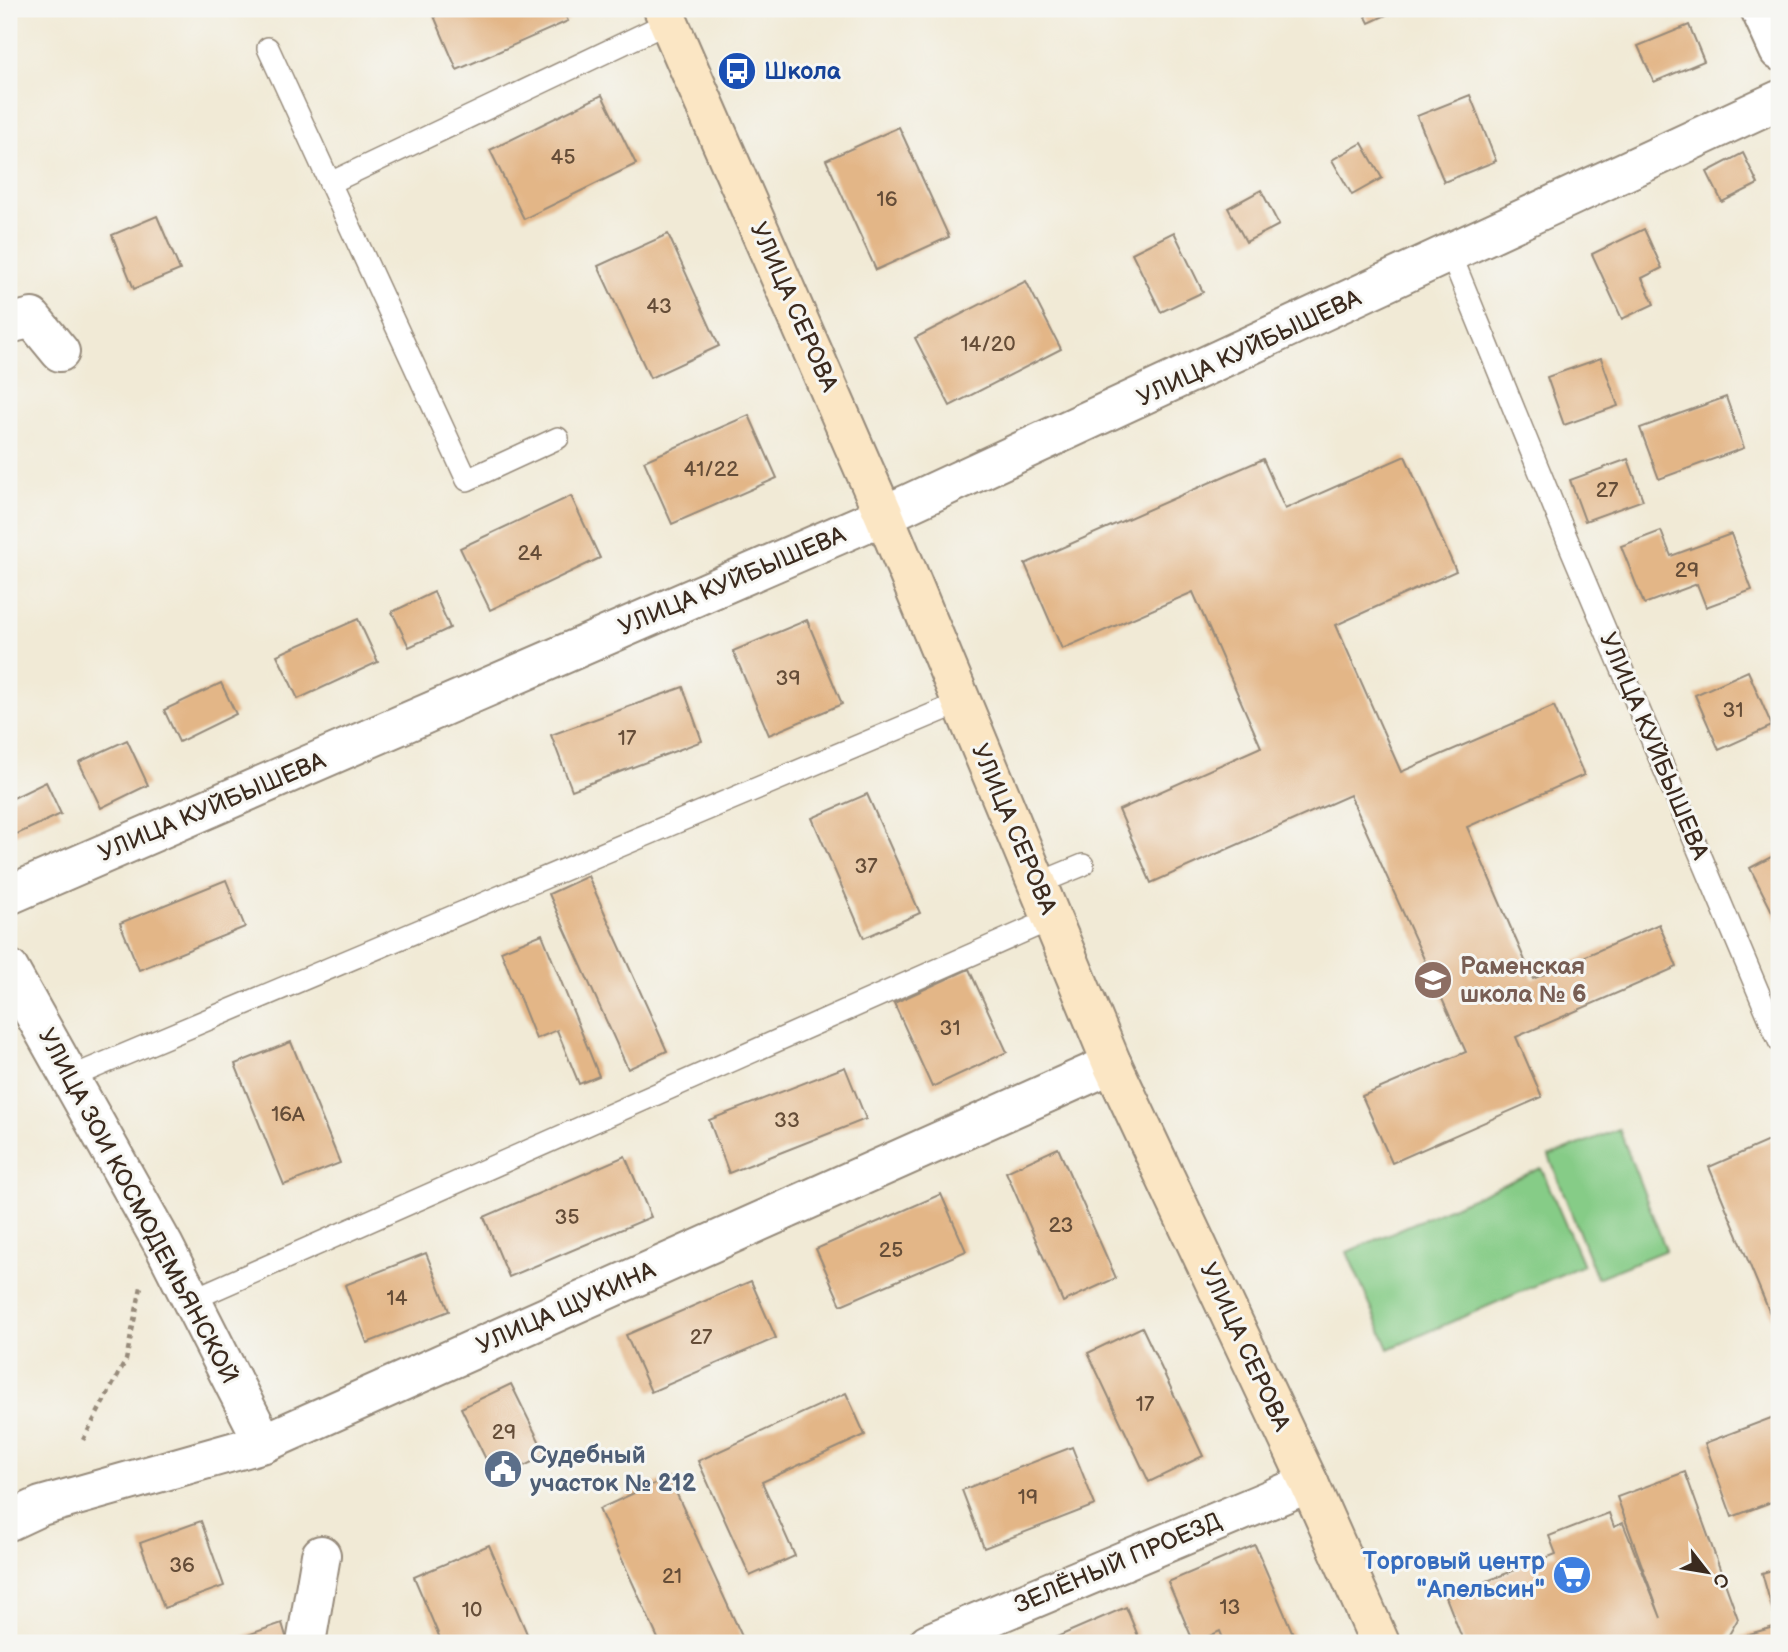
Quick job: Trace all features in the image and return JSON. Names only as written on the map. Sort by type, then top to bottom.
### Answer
[{"type":"street","points":[[1760,9],[1779,51]]},
{"type":"street","name":"УЛИЦА СЕРОВА","points":[[666,16],[884,515],[1112,1064],[1309,1483],[1380,1643]]},
{"type":"street","name":"УЛИЦА КУЙБЫШЕВА","points":[[9,895],[884,515],[1451,255],[1779,100]]},
{"type":"street","points":[[9,324],[32,318],[60,352]]},
{"type":"street","name":"УЛИЦА ЗОИ КОСМОДЕМЬЯНСКОЙ","points":[[9,969],[191,1300],[264,1443]]},
{"type":"street","name":"УЛИЦА ЩУКИНА","points":[[9,1521],[41,1506],[264,1443],[1112,1064]]},
{"type":"street","name":"ЗЕЛЁНЫЙ ПРОЕЗД","points":[[928,1643],[1309,1483]]},
{"type":"street","points":[[306,1643],[321,1556]]},
{"type":"lane","points":[[330,183],[666,16]]},
{"type":"lane","points":[[268,48],[467,480],[558,438]]},
{"type":"lane","name":"УЛИЦА КУЙБЫШЕВА","points":[[1451,255],[1567,539],[1779,1041]]},
{"type":"lane","points":[[69,1078],[962,702]]},
{"type":"lane","points":[[1037,884],[1083,865]]},
{"type":"lane","points":[[191,1300],[1052,919]]},
{"type":"path","points":[[83,1440],[127,1360],[142,1285]]},
{"type":"green space","points":[[1619,1129],[1666,1250],[1597,1278],[1549,1156]]},
{"type":"green space","points":[[1541,1168],[1583,1265],[1389,1349],[1347,1252]]},
{"type":"building","points":[[431,9],[562,9],[568,21],[457,70]]},
{"type":"building","points":[[1362,9],[1399,9],[1369,23]]},
{"type":"building","points":[[1689,25],[1704,61],[1654,82],[1638,46]]},
{"type":"building","points":[[602,95],[636,164],[524,219],[490,150]]},
{"type":"building","points":[[1470,95],[1496,161],[1444,182],[1417,116]]},
{"type":"building","points":[[899,127],[949,237],[876,270],[826,160]]},
{"type":"building","points":[[1362,143],[1382,178],[1352,195],[1332,160]]},
{"type":"building","points":[[1743,153],[1758,184],[1722,202],[1707,172]]},
{"type":"building","points":[[1261,190],[1279,225],[1246,242],[1228,208]]},
{"type":"building","points":[[157,216],[180,270],[134,289],[112,235]]},
{"type":"building","points":[[1644,229],[1662,268],[1642,278],[1654,304],[1622,319],[1592,254]]},
{"type":"building","points":[[1174,232],[1203,292],[1161,312],[1132,253]]},
{"type":"building","points":[[668,234],[719,346],[650,378],[598,266]]},
{"type":"building","points":[[1026,281],[1061,349],[950,406],[915,338]]},
{"type":"building","points":[[1601,358],[1618,406],[1564,425],[1547,377]]},
{"type":"building","points":[[1726,397],[1744,448],[1659,479],[1640,428]]},
{"type":"building","points":[[749,415],[777,478],[672,524],[644,461]]},
{"type":"building","points":[[1405,456],[1456,571],[1336,625],[1401,772],[1554,706],[1584,775],[1467,827],[1533,979],[1659,924],[1677,967],[1516,1037],[1542,1097],[1392,1163],[1362,1096],[1466,1052],[1350,795],[1151,883],[1119,810],[1261,747],[1193,592],[1062,649],[1025,564],[1263,459],[1285,509]]},
{"type":"building","points":[[1628,459],[1643,500],[1585,521],[1570,480]]},
{"type":"building","points":[[571,496],[600,558],[490,610],[460,548]]},
{"type":"building","points":[[1661,531],[1671,556],[1731,534],[1752,590],[1706,607],[1697,584],[1644,604],[1621,546]]},
{"type":"building","points":[[434,592],[450,628],[409,647],[392,612]]},
{"type":"building","points":[[358,619],[378,662],[298,699],[277,655]]},
{"type":"building","points":[[807,620],[842,704],[769,735],[733,651]]},
{"type":"building","points":[[1748,671],[1772,726],[1719,750],[1695,695]]},
{"type":"building","points":[[221,683],[236,714],[179,742],[164,710]]},
{"type":"building","points":[[683,687],[702,741],[572,790],[551,735]]},
{"type":"building","points":[[127,740],[148,785],[101,808],[79,762]]},
{"type":"building","points":[[46,782],[61,814],[15,835],[9,822],[9,800]]},
{"type":"building","points":[[867,794],[920,913],[864,938],[812,818]]},
{"type":"building","points":[[1779,853],[1779,925],[1750,868]]},
{"type":"building","points":[[588,876],[667,1051],[628,1069],[549,894]]},
{"type":"building","points":[[226,880],[245,927],[139,970],[120,923]]},
{"type":"building","points":[[542,934],[599,1076],[579,1084],[557,1030],[536,1039],[501,951]]},
{"type":"building","points":[[969,969],[1007,1052],[932,1087],[894,1003]]},
{"type":"building","points":[[291,1042],[340,1163],[284,1185],[235,1064]]},
{"type":"building","points":[[845,1067],[866,1119],[729,1173],[709,1120]]},
{"type":"building","points":[[1773,1139],[1779,1154],[1779,1335],[1709,1167]]},
{"type":"building","points":[[1058,1148],[1116,1278],[1063,1302],[1006,1172]]},
{"type":"building","points":[[625,1156],[651,1217],[509,1277],[484,1217]]},
{"type":"building","points":[[941,1194],[966,1251],[841,1305],[816,1249]]},
{"type":"building","points":[[426,1253],[449,1311],[367,1343],[345,1285]]},
{"type":"building","points":[[751,1281],[776,1338],[651,1392],[626,1335]]},
{"type":"building","points":[[1142,1327],[1203,1456],[1149,1482],[1088,1353]]},
{"type":"building","points":[[511,1384],[546,1455],[496,1480],[461,1408]]},
{"type":"building","points":[[846,1393],[865,1435],[762,1482],[795,1556],[750,1576],[698,1461]]},
{"type":"building","points":[[1779,1415],[1779,1499],[1732,1517],[1705,1443]]},
{"type":"building","points":[[1072,1447],[1095,1505],[984,1548],[962,1490]]},
{"type":"building","name":"Торговый центр \"Апельсин\"","points":[[1685,1472],[1738,1619],[1726,1640],[1719,1643],[1464,1643],[1446,1597],[1556,1554],[1549,1536],[1609,1513],[1614,1527],[1623,1523],[1661,1618],[1617,1497]]},
{"type":"building","points":[[669,1477],[745,1643],[660,1643],[599,1509]]},
{"type":"building","points":[[201,1521],[224,1586],[164,1608],[140,1543]]},
{"type":"building","points":[[489,1545],[531,1643],[442,1643],[414,1577]]},
{"type":"building","points":[[1255,1545],[1297,1643],[1225,1643],[1220,1631],[1194,1643],[1168,1582]]},
{"type":"building","points":[[1779,1568],[1779,1643],[1740,1643],[1739,1637],[1777,1626],[1762,1573]]},
{"type":"building","points":[[1126,1607],[1141,1643],[1043,1643]]},
{"type":"building","points":[[282,1623],[288,1643],[234,1643],[233,1640]]},
{"type":"place","name":"Школа","points":[[737,71]]},
{"type":"place","name":"Раменская школа № 6","points":[[1433,980]]},
{"type":"place","name":"Судебный участок № 212","points":[[503,1469]]},
{"type":"place","name":"Торговый центр \"Апельсин\"","points":[[1572,1575]]}]
